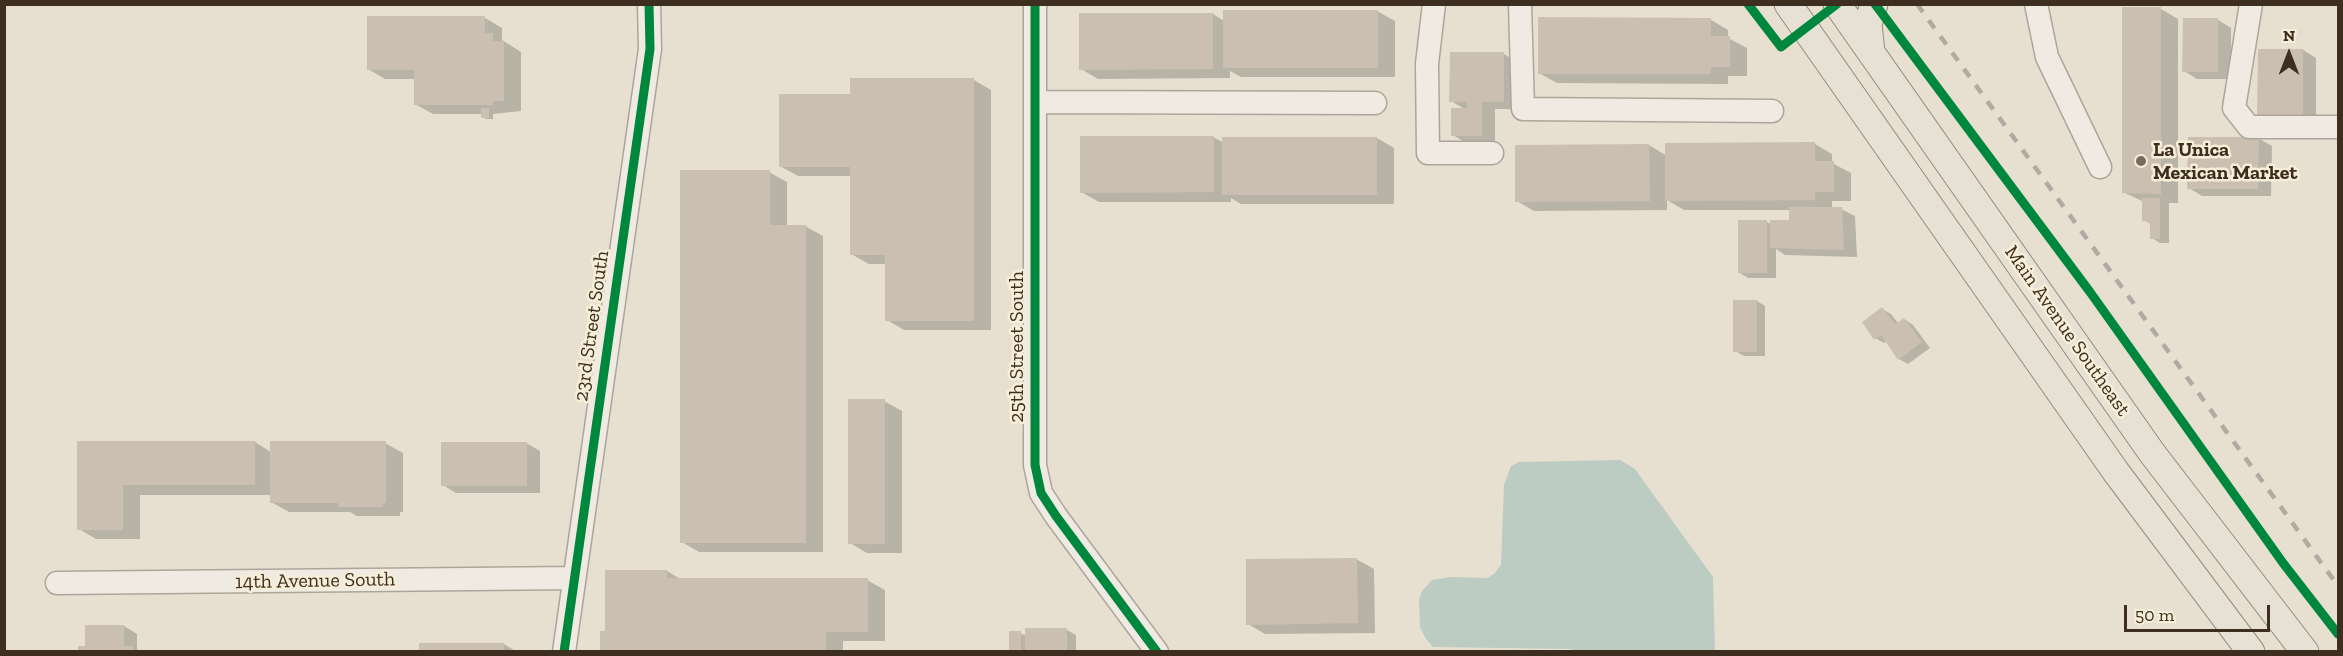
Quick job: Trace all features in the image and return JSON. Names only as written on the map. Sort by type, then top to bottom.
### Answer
[{"type":"main road","name":"Main Avenue Southeast","points":[[1788,4],[2116,472],[2251,651]]},
{"type":"main road","name":"Main Avenue Southeast","points":[[1838,4],[2152,453],[2305,651]]},
{"type":"main road","points":[[1870,52],[1868,24],[1874,4]]},
{"type":"street","name":"23rd Street South","points":[[564,651],[650,49],[649,4]]},
{"type":"street","name":"25th Street South","points":[[1035,4],[1035,465],[1041,493],[1056,516],[1157,651]]},
{"type":"street","points":[[1434,4],[1427,64],[1428,153],[1492,153]]},
{"type":"street","points":[[1520,4],[1522,109],[1772,111]]},
{"type":"street","points":[[2036,4],[2047,57],[2100,167]]},
{"type":"street","points":[[2251,4],[2235,108],[2249,127],[2338,127]]},
{"type":"street","points":[[1035,102],[1375,103]]},
{"type":"street","name":"14th Avenue South","points":[[57,583],[574,578]]},
{"type":"shaded area","points":[[1620,460],[1635,469],[1713,577],[1715,651],[1576,652],[1571,649],[1433,647],[1420,627],[1419,600],[1422,591],[1432,580],[1451,577],[1487,578],[1494,574],[1501,565],[1504,485],[1511,466],[1519,462]]},
{"type":"building","points":[[2122,7],[2161,7],[2161,194],[2122,193]]},
{"type":"building","points":[[1223,10],[1378,10],[1378,68],[1223,68]]},
{"type":"building","points":[[1079,13],[1213,13],[1213,69],[1079,70]]},
{"type":"building","points":[[367,16],[485,16],[485,33],[493,33],[493,41],[504,41],[504,101],[493,101],[493,105],[414,105],[414,70],[367,70]]},
{"type":"building","points":[[1538,17],[1711,18],[1711,36],[1730,36],[1730,67],[1711,67],[1711,74],[1538,74]]},
{"type":"building","points":[[2183,18],[2218,18],[2218,72],[2182,72]]},
{"type":"building","points":[[2258,49],[2303,49],[2303,115],[2257,115]]},
{"type":"building","points":[[1450,52],[1504,52],[1504,102],[1482,102],[1482,136],[1451,136],[1451,108],[1467,108],[1467,102],[1449,102]]},
{"type":"building","points":[[850,78],[974,78],[974,321],[885,321],[885,255],[850,255],[850,167],[779,167],[779,94],[850,94]]},
{"type":"building","points":[[481,108],[489,108],[489,118],[481,118]]},
{"type":"building","points":[[1080,136],[1214,136],[1214,192],[1080,193]]},
{"type":"building","points":[[1222,137],[1377,137],[1377,195],[1222,195]]},
{"type":"building","points":[[2188,137],[2259,137],[2258,189],[2187,189]]},
{"type":"building","points":[[1815,142],[1815,161],[1834,161],[1834,192],[1815,192],[1815,200],[1665,201],[1665,143]]},
{"type":"building","points":[[1649,144],[1650,201],[1515,202],[1515,145]]},
{"type":"building","points":[[680,170],[770,170],[770,225],[806,225],[806,543],[680,543]]},
{"type":"building","points":[[2142,198],[2160,198],[2160,239],[2150,239],[2150,222],[2142,221]]},
{"type":"building","points":[[1789,207],[1842,207],[1844,250],[1770,248],[1770,220],[1789,220]]},
{"type":"building","points":[[1738,220],[1767,220],[1767,273],[1738,273]]},
{"type":"building","points":[[1733,300],[1757,300],[1757,352],[1733,352]]},
{"type":"building","points":[[1882,307],[1895,324],[1904,318],[1922,342],[1898,360],[1881,335],[1874,340],[1862,322]]},
{"type":"building","points":[[848,399],[885,399],[885,544],[848,544]]},
{"type":"building","points":[[77,441],[255,441],[255,485],[123,485],[123,530],[77,530]]},
{"type":"building","points":[[270,441],[386,441],[386,503],[383,503],[383,507],[338,507],[338,503],[270,503]]},
{"type":"building","points":[[441,442],[527,442],[527,486],[441,486]]},
{"type":"building","points":[[1357,558],[1358,623],[1246,625],[1246,559]]},
{"type":"building","points":[[605,570],[667,570],[667,578],[868,578],[868,632],[826,632],[826,652],[600,652],[600,631],[605,631]]},
{"type":"building","points":[[85,625],[124,625],[124,646],[133,646],[133,652],[78,652],[78,646],[85,646]]},
{"type":"building","points":[[1025,628],[1067,628],[1067,652],[1025,652]]},
{"type":"building","points":[[1009,631],[1021,631],[1021,652],[1009,652]]},
{"type":"building","points":[[419,643],[504,643],[504,652],[419,652]]},
{"type":"railway","points":[[1917,4],[2338,586]]},
{"type":"cycle path","points":[[564,652],[650,49],[649,4]]},
{"type":"cycle path","points":[[1035,4],[1035,465],[1041,493],[1056,516],[1157,652]]},
{"type":"cycle path","points":[[1748,4],[1781,47],[1837,4]]},
{"type":"cycle path","points":[[1875,4],[2090,292],[2283,563],[2338,634]]},
{"type":"place","name":"La Unica Mexican Market","points":[[2141,161]]}]
